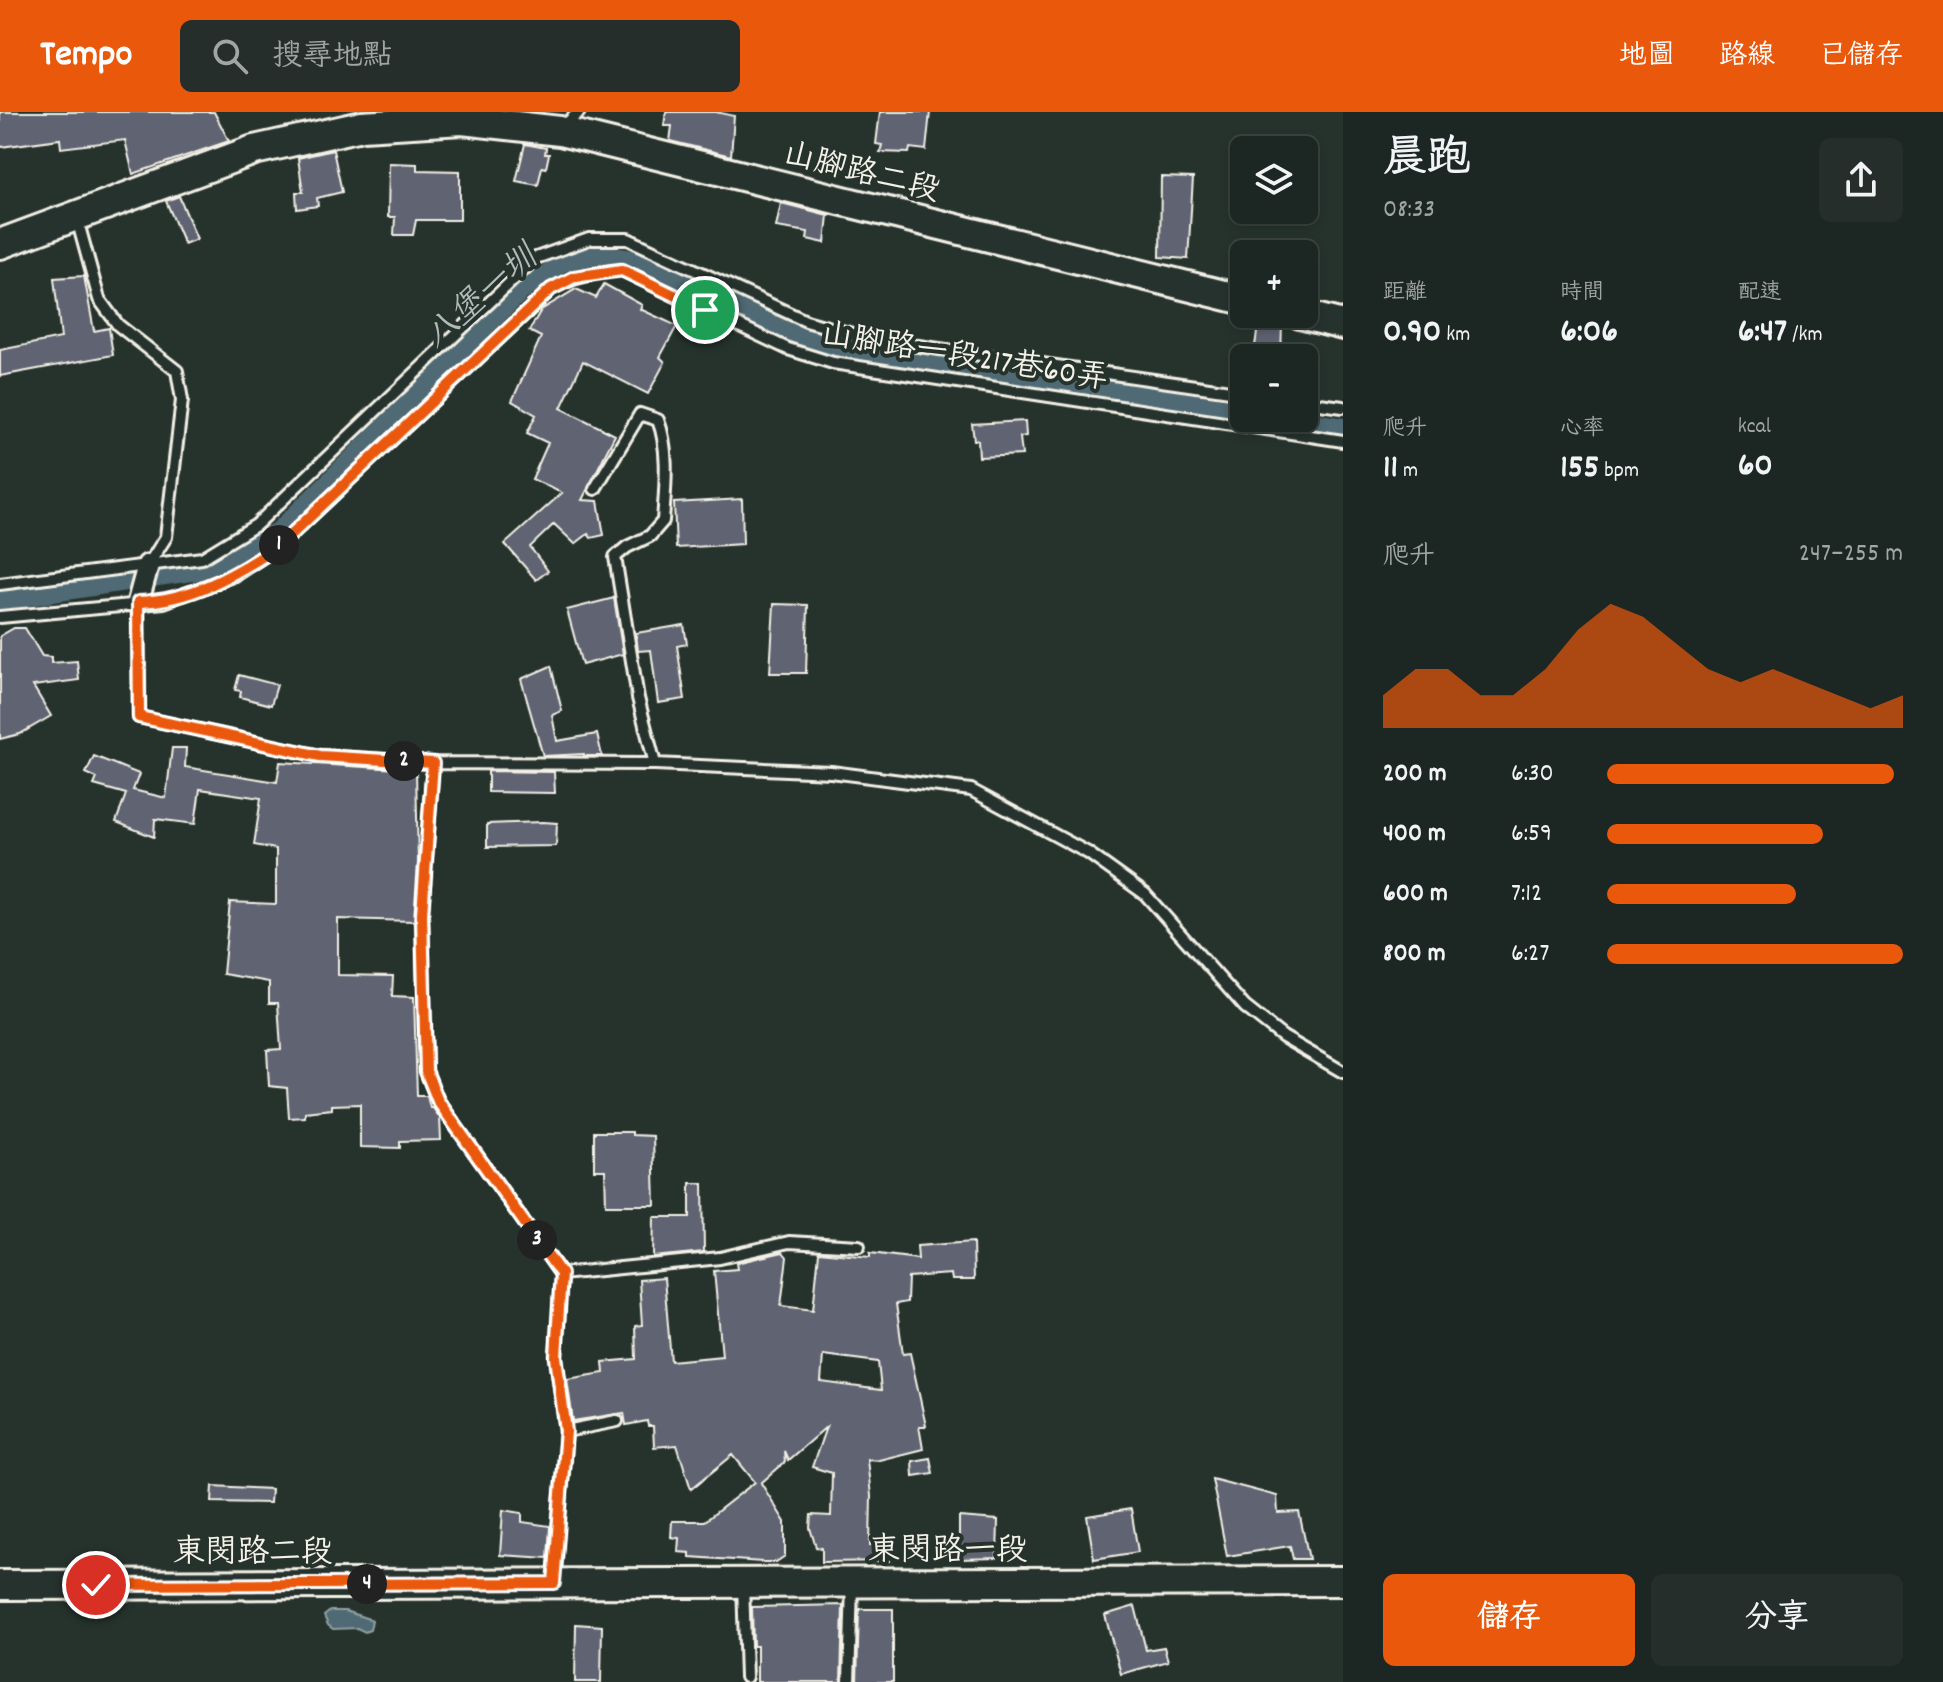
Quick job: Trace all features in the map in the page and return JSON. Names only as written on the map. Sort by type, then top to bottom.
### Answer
[{"type":"main road","name":"山腳路二段","points":[[0,244],[254,150],[362,126],[462,120],[570,121],[1230,296]]},
{"type":"main road","points":[[1318,319],[1343,325]]},
{"type":"main road","name":"東閔路一段","points":[[554,1583],[1343,1581]]},
{"type":"main road","name":"東閔路二段","points":[[0,1585],[554,1583]]},
{"type":"street","points":[[138,602],[148,565]]},
{"type":"lane","points":[[75,215],[99,299],[118,325],[177,371],[182,400],[166,537],[148,565]]},
{"type":"lane","points":[[0,584],[202,558],[256,525],[536,258],[589,239],[628,239],[806,321],[870,339],[1230,391]]},
{"type":"lane","name":"山腳路一段217巷60弄","points":[[0,617],[164,602],[235,575],[279,546],[551,289],[574,277],[600,272],[622,270],[788,349],[833,363],[1343,441]]},
{"type":"lane","points":[[1318,404],[1343,407]]},
{"type":"lane","points":[[595,489],[640,414],[658,420],[665,452],[663,521],[650,536],[627,547],[615,557],[638,698],[655,764]]},
{"type":"lane","points":[[138,602],[139,717],[320,756],[433,763],[655,764],[831,772],[971,790],[1088,853],[1145,894],[1245,1007],[1283,1037],[1343,1072]]},
{"type":"lane","points":[[433,763],[422,914],[426,1071],[438,1101],[561,1274],[556,1357],[566,1431],[554,1583]]},
{"type":"lane","points":[[561,1274],[720,1258],[789,1242],[859,1246]]},
{"type":"lane","points":[[566,1431],[617,1421]]},
{"type":"lane","points":[[743,1582],[746,1677]]},
{"type":"lane","points":[[849,1682],[852,1583]]},
{"type":"water","points":[[330,1611],[345,1611],[372,1620],[370,1630],[333,1629],[324,1616]]},
{"type":"building","points":[[0,112],[214,112],[229,141],[133,174],[125,140],[61,148],[60,139],[0,147]]},
{"type":"building","points":[[666,112],[716,112],[734,116],[731,156],[670,141],[672,126],[664,126]]},
{"type":"building","points":[[880,112],[930,112],[926,150],[910,148],[909,153],[880,152],[882,145],[876,144]]},
{"type":"building","points":[[525,144],[546,148],[545,154],[549,154],[538,185],[516,181]]},
{"type":"building","points":[[333,150],[342,192],[317,198],[318,206],[297,209],[296,192],[303,192],[298,158]]},
{"type":"building","points":[[389,163],[417,164],[417,170],[460,171],[460,220],[416,220],[413,235],[394,235],[395,217],[388,217]]},
{"type":"building","points":[[1161,177],[1193,178],[1188,259],[1160,257]]},
{"type":"building","points":[[179,196],[197,239],[184,244],[166,201]]},
{"type":"building","points":[[781,203],[828,215],[825,243],[807,239],[808,232],[776,227]]},
{"type":"building","points":[[84,276],[94,331],[109,328],[113,355],[0,376],[0,350],[61,338],[54,278]]},
{"type":"building","points":[[604,284],[642,305],[640,309],[677,326],[660,357],[665,362],[648,394],[583,361],[561,408],[615,435],[582,500],[598,501],[604,535],[591,538],[588,534],[575,544],[554,524],[530,547],[548,571],[536,580],[505,544],[562,493],[532,479],[548,443],[527,433],[536,415],[512,401],[541,337],[529,331],[541,310],[576,289],[596,298]]},
{"type":"building","points":[[1258,328],[1282,328],[1281,344],[1255,344]]},
{"type":"building","points":[[1025,421],[1026,436],[1020,437],[1022,455],[979,457],[978,440],[974,440],[972,424]]},
{"type":"building","points":[[742,499],[743,544],[676,548],[674,503]]},
{"type":"building","points":[[614,598],[623,654],[582,665],[567,610]]},
{"type":"building","points":[[774,604],[808,605],[806,673],[770,673]]},
{"type":"building","points":[[684,625],[687,644],[677,646],[685,699],[658,703],[651,650],[638,651],[636,633]]},
{"type":"building","points":[[14,628],[25,628],[42,656],[51,657],[51,663],[77,661],[79,680],[33,686],[51,716],[20,734],[0,739],[0,636]]},
{"type":"building","points":[[551,666],[562,711],[552,715],[557,741],[597,734],[602,756],[543,756],[521,679]]},
{"type":"building","points":[[239,675],[277,685],[271,705],[240,697],[241,691],[235,690]]},
{"type":"building","points":[[172,748],[186,748],[185,767],[277,782],[280,762],[416,770],[418,863],[414,921],[338,919],[338,975],[393,976],[392,996],[414,997],[417,1096],[427,1096],[430,1108],[440,1118],[441,1140],[400,1141],[400,1148],[360,1147],[360,1104],[332,1105],[332,1109],[305,1112],[305,1117],[289,1118],[287,1088],[269,1086],[267,1050],[281,1049],[278,1003],[269,1003],[269,982],[223,974],[230,902],[276,904],[276,849],[254,845],[261,798],[200,789],[195,824],[155,819],[154,837],[116,822],[126,794],[94,785],[97,778],[86,773],[94,756],[139,774],[133,790],[166,798]]},
{"type":"building","points":[[488,771],[554,772],[555,793],[488,792]]},
{"type":"building","points":[[557,823],[556,846],[487,847],[487,824]]},
{"type":"building","points":[[594,1132],[632,1132],[632,1135],[653,1136],[655,1205],[606,1205],[605,1170],[594,1170]]},
{"type":"building","points":[[690,1183],[703,1183],[704,1252],[653,1257],[654,1217],[690,1217]]},
{"type":"building","points":[[973,1242],[974,1280],[952,1280],[951,1274],[908,1277],[907,1302],[896,1304],[903,1354],[910,1353],[926,1426],[919,1426],[923,1449],[879,1460],[867,1459],[871,1496],[870,1545],[887,1545],[889,1561],[822,1562],[822,1548],[816,1547],[810,1528],[811,1515],[831,1516],[832,1473],[812,1467],[826,1427],[788,1460],[784,1451],[785,1462],[761,1483],[785,1522],[785,1556],[776,1562],[763,1562],[690,1557],[690,1553],[678,1552],[679,1538],[671,1537],[672,1521],[705,1521],[755,1482],[733,1455],[691,1489],[677,1445],[654,1447],[653,1426],[648,1426],[647,1421],[626,1425],[624,1413],[573,1421],[567,1379],[604,1373],[603,1362],[636,1359],[635,1326],[642,1325],[639,1280],[664,1278],[671,1361],[722,1356],[714,1271],[737,1269],[736,1263],[783,1252],[787,1257],[781,1306],[813,1310],[819,1252],[870,1257],[870,1253],[918,1259],[917,1246]],"holes":[[[823,1355],[878,1362],[881,1390],[821,1382]]]},
{"type":"building","points":[[930,1458],[933,1473],[913,1476],[912,1461]]},
{"type":"building","points":[[1212,1479],[1277,1496],[1278,1513],[1299,1512],[1309,1559],[1293,1559],[1290,1546],[1227,1556]]},
{"type":"building","points":[[213,1486],[271,1489],[270,1503],[212,1502]]},
{"type":"building","points":[[1131,1509],[1138,1552],[1094,1559],[1087,1516]]},
{"type":"building","points":[[503,1510],[522,1513],[522,1522],[550,1526],[548,1558],[500,1555]]},
{"type":"building","points":[[959,1517],[998,1520],[997,1558],[959,1559]]},
{"type":"building","points":[[843,1605],[841,1682],[757,1682],[752,1607]]},
{"type":"building","points":[[1135,1606],[1146,1650],[1164,1647],[1168,1661],[1121,1674],[1105,1615]]},
{"type":"building","points":[[859,1609],[893,1609],[893,1682],[857,1682]]},
{"type":"building","points":[[576,1624],[602,1626],[601,1682],[575,1682]]},
{"type":"waterway","name":"八堡一圳","points":[[0,601],[204,570],[278,531],[524,289],[562,263],[601,254],[632,259],[790,332],[832,346],[1230,409]]},
{"type":"waterway","name":"八堡一圳","points":[[1318,423],[1343,427]]},
{"type":"route","points":[[96,1585],[554,1583],[566,1431],[556,1357],[561,1274],[438,1101],[426,1071],[422,914],[433,763],[320,756],[139,717],[138,602],[164,602],[235,575],[279,546],[551,289],[574,277],[622,270],[705,310]]}]
